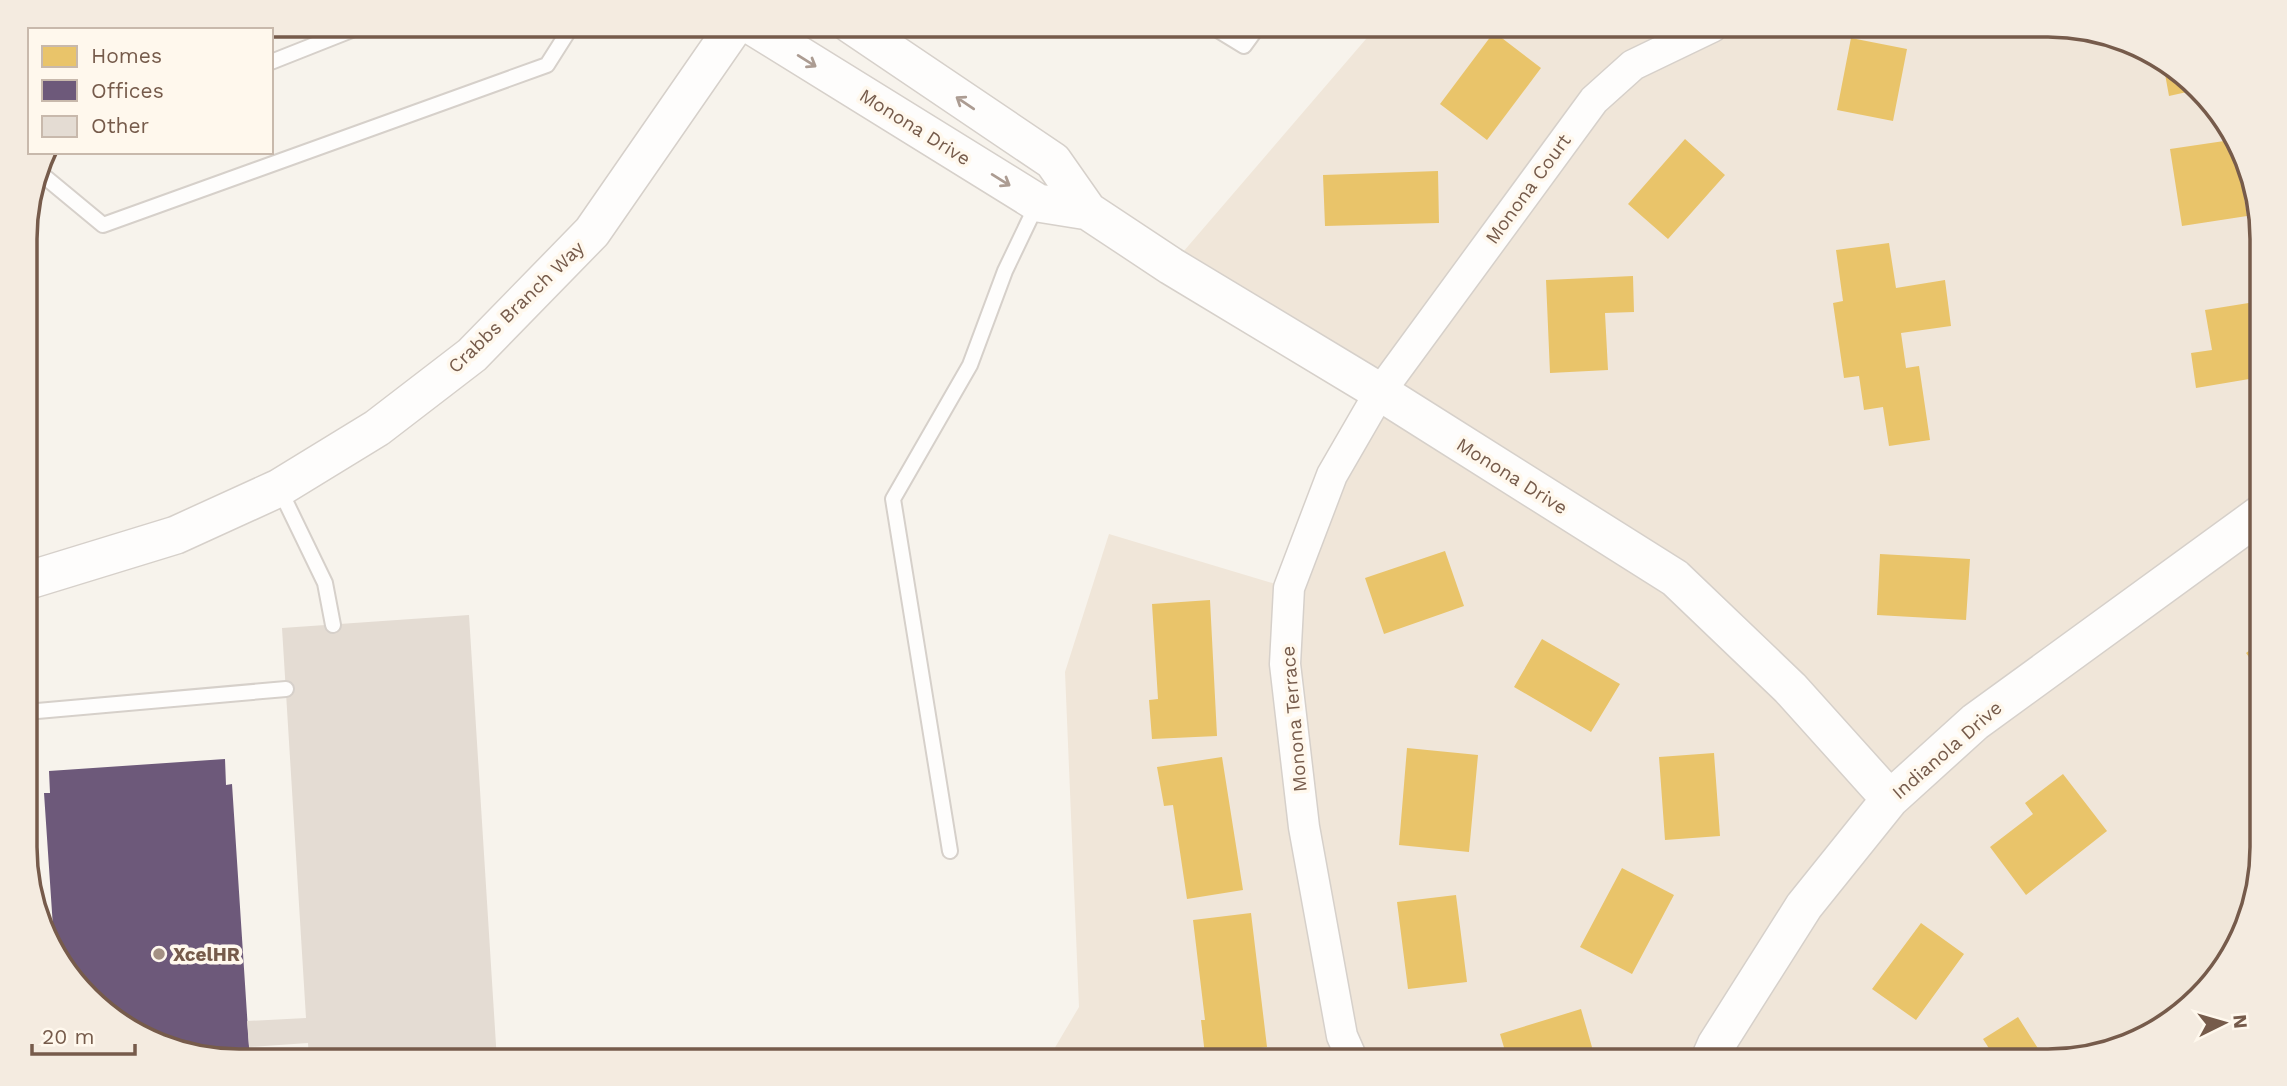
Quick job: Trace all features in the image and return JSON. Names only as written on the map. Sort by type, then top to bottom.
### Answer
[{"type":"street","name":"Crabbs Branch Way","points":[[37,577],[176,535],[279,488],[377,428],[472,355],[592,232],[727,37]]},
{"type":"street","name":"Monona Drive","points":[[770,37],[1038,203],[1088,211]]},
{"type":"street","name":"Monona Drive","points":[[869,37],[1053,162],[1088,211],[1171,266],[1380,392],[1675,578],[1790,688],[1890,799]]},
{"type":"street","name":"Monona Court","points":[[1380,392],[1594,100],[1633,65],[1691,37]]},
{"type":"street","name":"Monona Terrace","points":[[1348,1049],[1342,1036],[1304,827],[1285,664],[1289,588],[1332,475],[1380,392]]},
{"type":"street","name":"Indianola Drive","points":[[1714,1049],[1804,906],[1890,799],[1975,722],[2250,522]]},
{"type":"lane","points":[[273,61],[334,37]]},
{"type":"lane","points":[[47,178],[103,225],[547,65],[565,37]]},
{"type":"lane","points":[[1229,37],[1244,46],[1251,37]]},
{"type":"lane","points":[[950,851],[893,499],[970,365],[1005,271],[1038,203]]},
{"type":"lane","points":[[279,488],[325,583],[332,625]]},
{"type":"lane","points":[[37,711],[286,689]]},
{"type":"shaded area","points":[[1368,37],[2048,37],[2074,38],[2100,44],[2149,64],[2191,96],[2223,138],[2235,162],[2249,213],[2250,847],[2249,873],[2243,899],[2223,948],[2208,970],[2193,988],[2189,988],[2189,992],[2149,1022],[2100,1042],[2061,1049],[1054,1049],[1079,1007],[1065,672],[1109,534],[1289,588],[1380,392],[1171,266]]},
{"type":"building: Homes","points":[[1490,37],[1501,37],[1541,68],[1487,140],[1440,104]]},
{"type":"building: Homes","points":[[1851,38],[1907,49],[1893,121],[1837,110]]},
{"type":"building: Homes","points":[[2165,75],[2186,92],[2169,96]]},
{"type":"building: Homes","points":[[1685,139],[1725,175],[1668,239],[1628,204]]},
{"type":"building: Homes","points":[[2224,141],[2242,185],[2247,216],[2182,226],[2170,149]]},
{"type":"building: Homes","points":[[1438,171],[1439,223],[1325,226],[1323,175]]},
{"type":"building: Homes","points":[[1889,243],[1896,288],[1945,280],[1951,326],[1901,333],[1906,368],[1919,366],[1930,440],[1889,446],[1883,407],[1864,410],[1859,376],[1844,378],[1833,303],[1843,301],[1836,250]]},
{"type":"building: Homes","points":[[1633,276],[1634,312],[1605,313],[1608,370],[1550,373],[1546,280]]},
{"type":"building: Homes","points":[[2250,303],[2250,379],[2196,388],[2191,353],[2212,350],[2205,310]]},
{"type":"building: Homes","points":[[1445,551],[1464,606],[1384,634],[1365,578]]},
{"type":"building: Homes","points":[[1880,554],[1970,559],[1966,620],[1877,615]]},
{"type":"building: Homes","points":[[1210,600],[1217,736],[1152,739],[1149,700],[1158,699],[1152,604]]},
{"type":"building: Homes","points":[[1542,639],[1620,684],[1591,732],[1514,687]]},
{"type":"building: Homes","points":[[1407,748],[1478,755],[1469,852],[1399,845]]},
{"type":"building: Homes","points":[[1714,753],[1720,836],[1665,840],[1659,757]]},
{"type":"building: Homes","points":[[1222,757],[1243,890],[1187,899],[1173,805],[1164,806],[1157,767]]},
{"type":"building: Homes","points":[[2063,774],[2107,831],[2026,895],[1990,847],[2033,814],[2025,803]]},
{"type":"building: Homes","points":[[1622,868],[1674,895],[1632,974],[1580,947]]},
{"type":"building: Homes","points":[[1456,895],[1467,982],[1408,989],[1397,902]]},
{"type":"building: Homes","points":[[1251,913],[1267,1047],[1204,1049],[1201,1020],[1205,1020],[1193,920]]},
{"type":"building: Homes","points":[[1921,923],[1964,954],[1916,1020],[1872,989]]},
{"type":"building: Homes","points":[[1581,1009],[1593,1049],[1504,1049],[1500,1034]]},
{"type":"building: Homes","points":[[2018,1017],[2038,1049],[1989,1049],[1983,1039]]},
{"type":"building: Offices","points":[[225,759],[226,785],[232,784],[249,1049],[200,1045],[162,1034],[116,1007],[96,990],[79,970],[53,926],[44,793],[50,793],[49,771]]},
{"type":"building: Other","points":[[469,615],[496,1049],[308,1049],[308,1043],[249,1047],[247,1021],[306,1018],[282,628]]},
{"type":"place","name":"XcelHR","points":[[159,954]]}]
